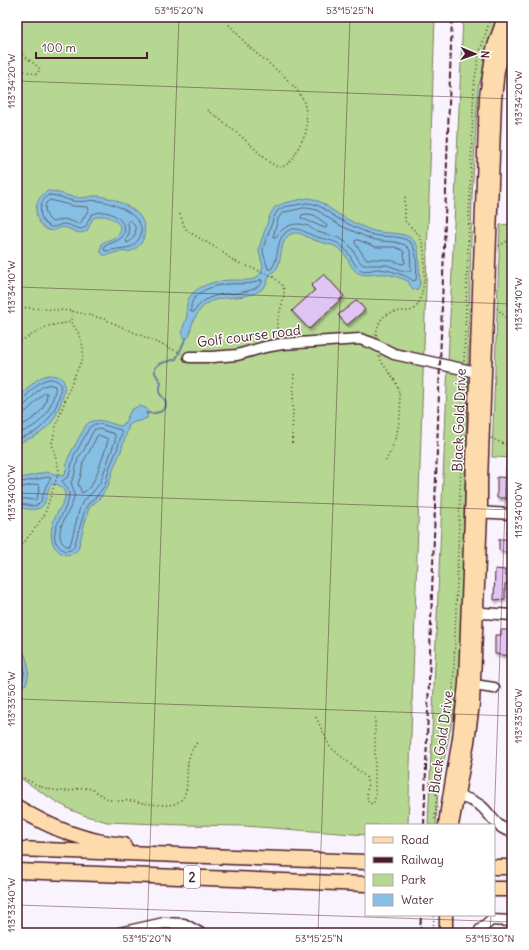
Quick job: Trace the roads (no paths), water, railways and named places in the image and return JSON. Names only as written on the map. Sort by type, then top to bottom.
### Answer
[{"type":"highway","points":[[17,807],[39,820],[76,837],[120,845],[169,848],[217,856]]},
{"type":"highway","name":"2","points":[[17,849],[365,862]]},
{"type":"highway","points":[[495,867],[512,867]]},
{"type":"highway","name":"2","points":[[17,871],[365,884]]},
{"type":"highway","points":[[17,880],[80,874]]},
{"type":"highway","points":[[495,889],[512,889]]},
{"type":"main road","name":"Black Gold Drive","points":[[452,824],[459,738],[470,684],[476,512],[470,370],[486,96],[493,49],[504,17]]},
{"type":"main road","name":"Black Gold Drive","points":[[476,512],[481,482],[495,100],[498,70],[512,25]]},
{"type":"main road","name":"Black Gold Drive","points":[[446,824],[454,796]]},
{"type":"main road","points":[[446,916],[446,933]]},
{"type":"street","name":"Golf course road","points":[[186,356],[212,357],[237,355],[282,344],[360,339],[394,354],[470,370]]},
{"type":"street","points":[[476,512],[512,514]]},
{"type":"street","points":[[472,612],[512,615]]},
{"type":"street","points":[[470,684],[494,688]]},
{"type":"street","points":[[454,796],[471,799],[481,806],[500,827],[512,831]]},
{"type":"street","points":[[480,933],[480,930],[491,920],[512,921]]},
{"type":"street","points":[[119,933],[164,923],[184,924],[200,933]]},
{"type":"water","points":[[48,191],[80,198],[93,196],[105,197],[134,210],[141,218],[145,228],[141,243],[138,247],[131,251],[103,255],[100,251],[102,243],[115,237],[120,231],[119,224],[106,216],[93,218],[87,231],[82,233],[64,227],[52,231],[46,229],[38,220],[36,209],[39,199]]},
{"type":"water","points":[[308,198],[320,202],[354,223],[371,230],[404,235],[414,241],[418,247],[420,284],[418,289],[413,289],[408,281],[394,276],[385,274],[364,275],[358,273],[339,248],[314,240],[302,234],[292,233],[286,238],[278,266],[268,278],[265,286],[252,294],[219,299],[205,305],[194,319],[189,337],[184,339],[182,333],[187,315],[187,304],[188,300],[196,290],[215,282],[249,280],[257,277],[263,267],[259,248],[270,215],[275,207],[284,203]]},
{"type":"water","points":[[49,375],[61,378],[64,384],[62,400],[57,412],[51,423],[43,431],[17,444],[17,401],[27,388],[35,381]]},
{"type":"water","points":[[139,406],[146,408],[148,411],[147,418],[129,425],[108,486],[100,498],[90,507],[88,511],[78,549],[74,553],[66,555],[62,554],[53,544],[51,534],[54,520],[65,498],[63,490],[60,486],[52,484],[42,506],[34,509],[17,507],[17,479],[47,472],[63,476],[65,475],[68,458],[86,425],[90,422],[99,420],[121,426],[124,424],[131,410]]},
{"type":"water","points":[[17,638],[27,660],[29,672],[26,684],[17,688]]},
{"type":"waterway","points":[[146,413],[160,412],[165,408],[165,400],[159,392],[161,383],[155,373],[155,368],[159,364],[176,359],[186,338]]},
{"type":"railway","points":[[424,824],[452,17]]},
{"type":"railway","points":[[420,933],[421,916]]}]
